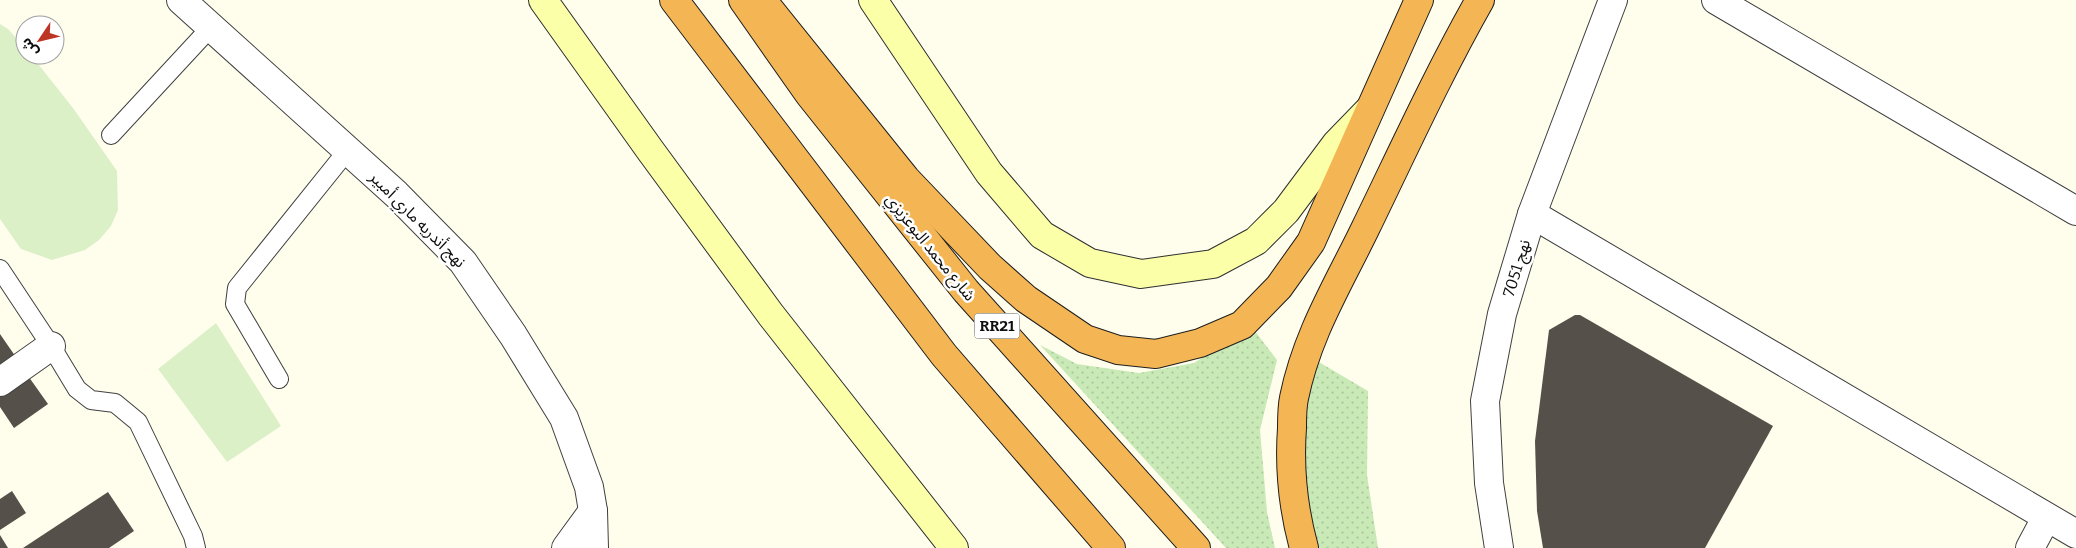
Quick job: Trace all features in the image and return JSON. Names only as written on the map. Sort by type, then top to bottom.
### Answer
[{"type":"highway","points":[[674,0],[1090,548]]},
{"type":"highway","name":"شارع محمد البوعزيزي","points":[[743,0],[814,83],[966,291],[1196,548]]},
{"type":"highway","points":[[762,0],[814,83],[990,267],[1026,299],[1085,339],[1118,350],[1156,354],[1200,343],[1242,325],[1279,287],[1311,242],[1419,0]]},
{"type":"highway","points":[[1304,548],[1297,521],[1292,482],[1291,445],[1293,400],[1304,356],[1316,324],[1346,269],[1456,43],[1480,0]]},
{"type":"highway","points":[[944,355],[1111,548]]},
{"type":"street","name":"نهج أندريه ماري أمبير","points":[[181,0],[396,194],[463,262],[513,335],[564,418],[589,487],[594,511],[594,548]]},
{"type":"street","points":[[543,0],[771,315],[954,548]]},
{"type":"street","points":[[873,0],[989,173],[1042,235],[1090,263],[1142,274],[1213,264],[1256,241],[1286,211],[1336,144],[1370,109]]},
{"type":"street","points":[[1716,0],[2076,211]]},
{"type":"street","name":"نهج 7051","points":[[1499,548],[1489,483],[1485,401],[1502,314],[1532,214],[1615,4]]},
{"type":"street","points":[[1532,214],[2076,534]]},
{"type":"street","points":[[0,382],[52,346]]},
{"type":"street","points":[[566,548],[594,511]]},
{"type":"street","points":[[2030,548],[2046,518]]},
{"type":"lane","points":[[111,135],[211,27]]},
{"type":"lane","points":[[280,379],[235,304],[237,288],[348,151]]},
{"type":"lane","points":[[0,269],[52,346],[76,389],[91,400],[115,403],[138,422],[193,536],[196,548]]},
{"type":"green space","points":[[0,24],[15,37],[15,65],[39,65],[73,108],[117,171],[118,210],[111,226],[99,240],[85,250],[52,260],[21,249],[0,219]]},
{"type":"green space","points":[[216,323],[281,426],[227,462],[158,369]]},
{"type":"green space","points":[[1251,326],[1277,360],[1260,430],[1267,512],[1275,548],[1226,548],[1040,345],[1077,364],[1139,373],[1194,363]]},
{"type":"green space","points":[[1312,358],[1368,391],[1367,475],[1378,548],[1316,548],[1307,514],[1299,438]]},
{"type":"building","points":[[1575,315],[1580,315],[1773,426],[1705,548],[1543,548],[1537,511],[1535,441],[1549,330]]},
{"type":"building","points":[[0,334],[20,363],[0,376]]},
{"type":"building","points":[[26,373],[48,404],[14,428],[0,407],[0,390]]},
{"type":"building","points":[[12,491],[26,513],[0,530],[0,499]]},
{"type":"building","points":[[108,492],[134,531],[109,548],[23,548]]},
{"type":"building","points":[[0,535],[8,548],[0,548]]}]
